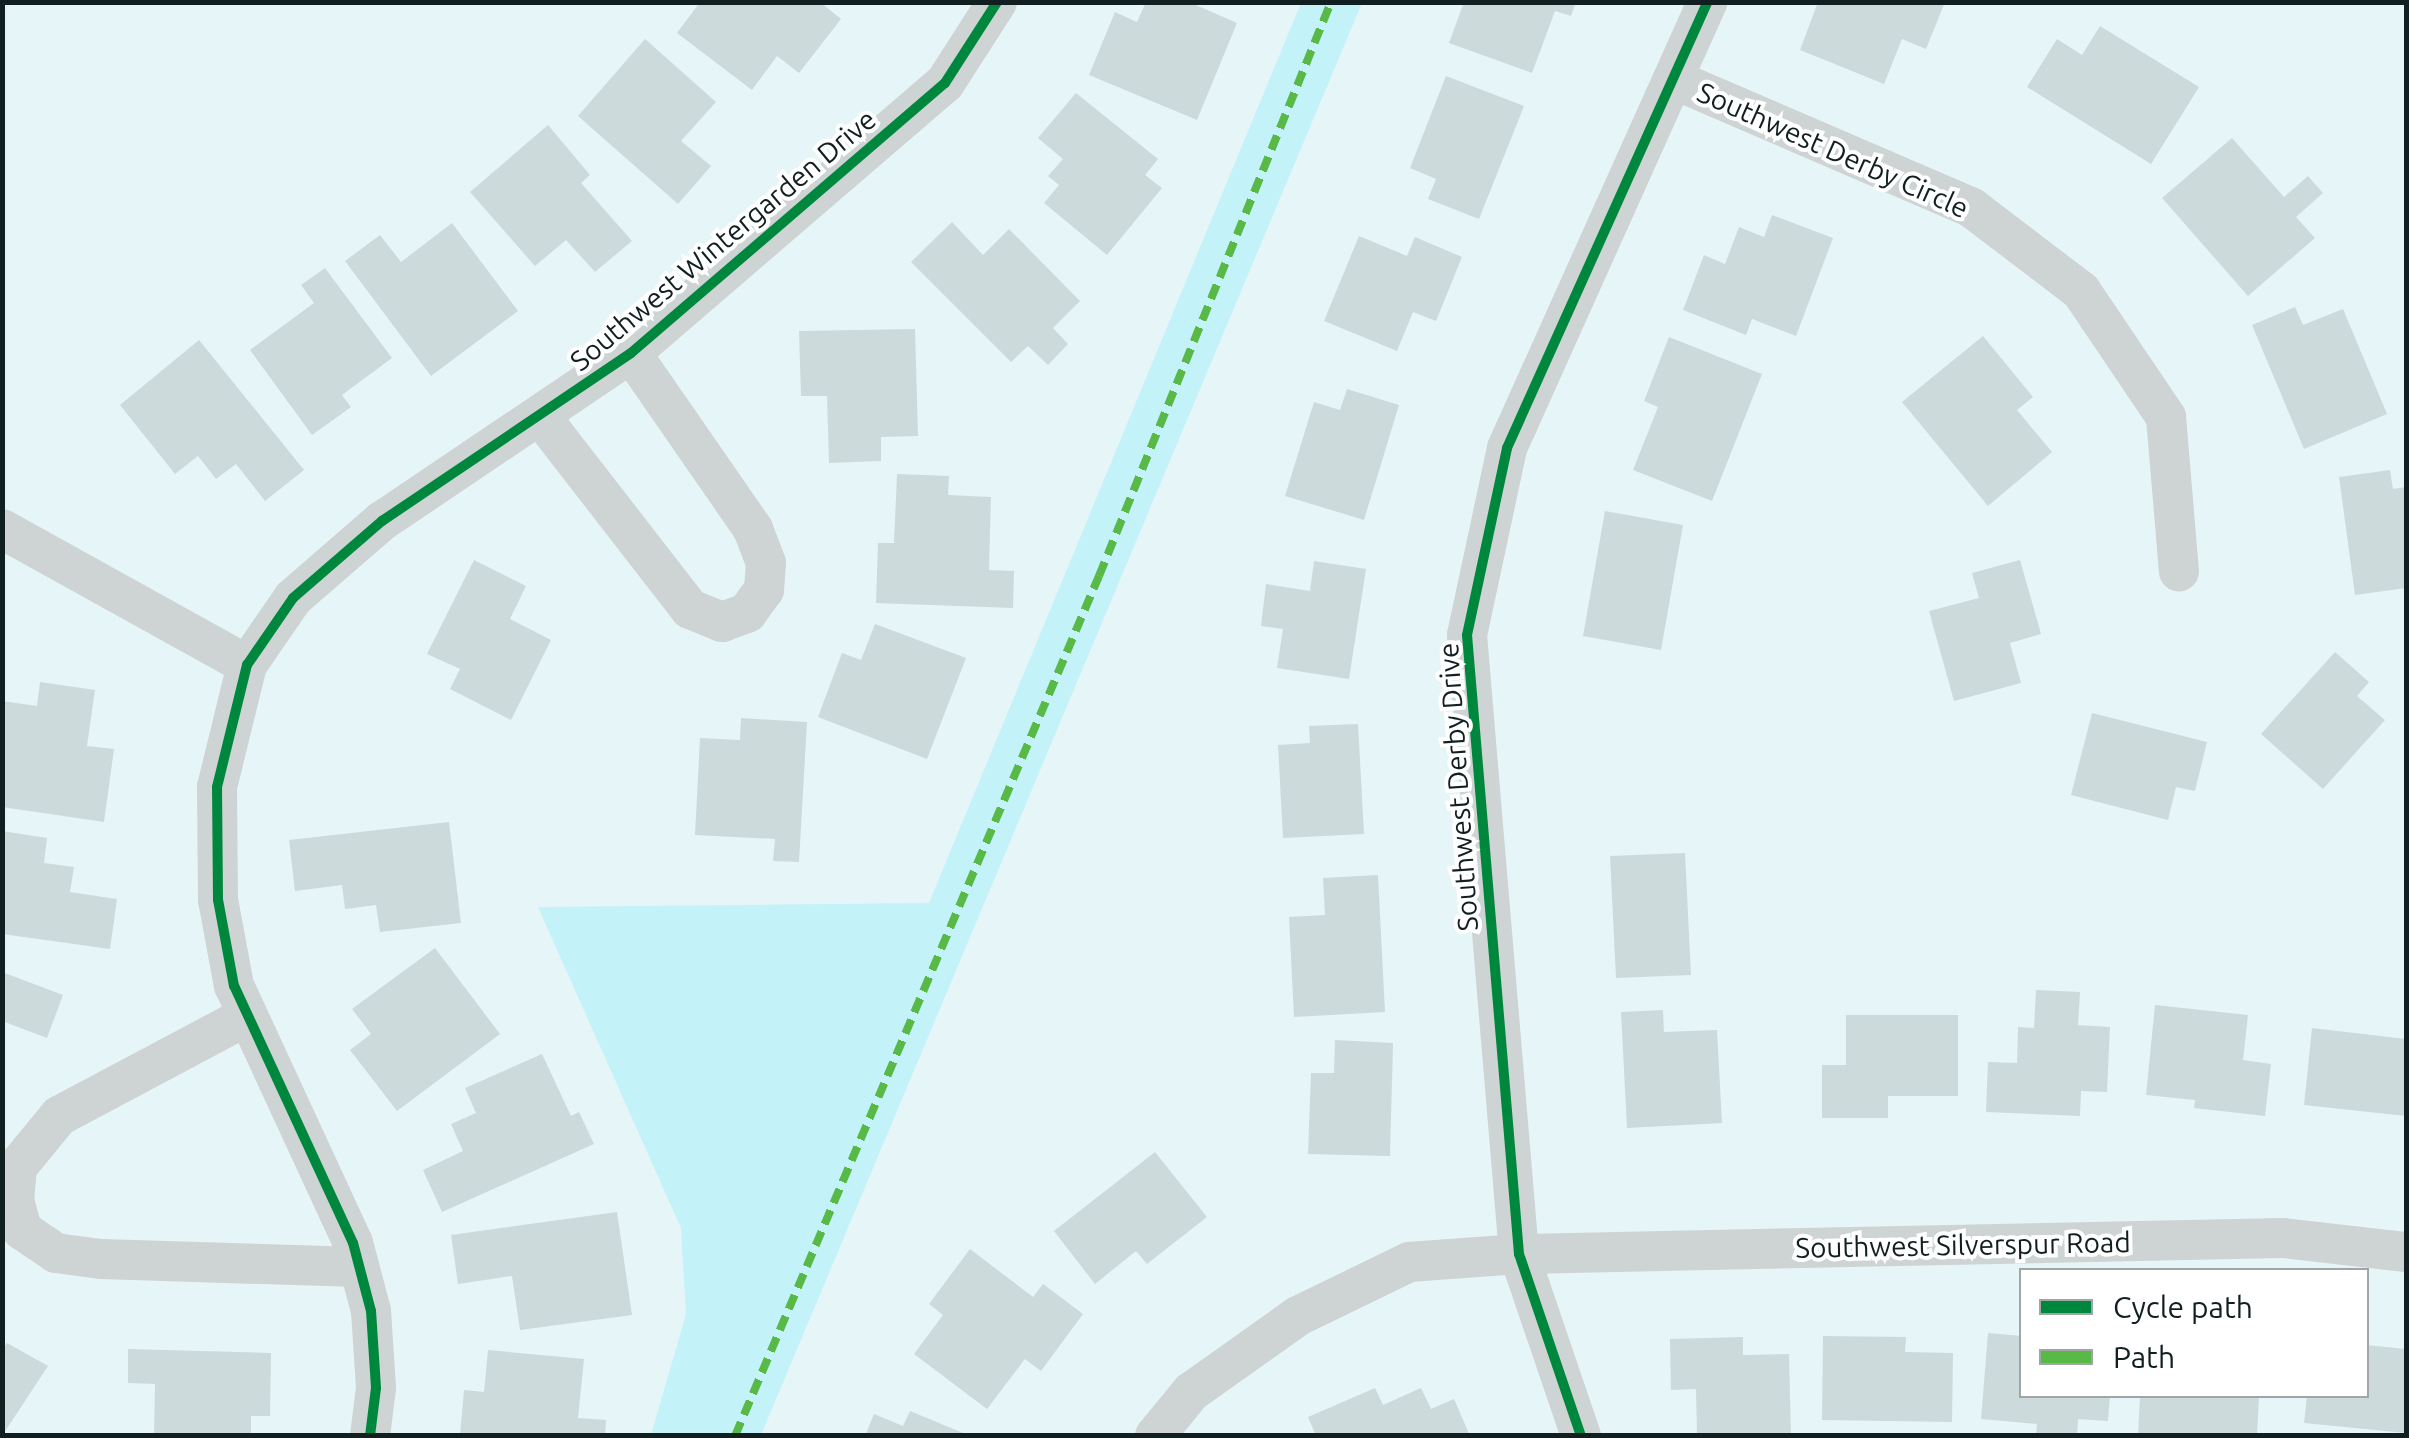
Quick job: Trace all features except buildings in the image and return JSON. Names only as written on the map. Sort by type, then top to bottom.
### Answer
[{"type":"street","name":"Southwest Wintergarden Drive","points":[[370,1436],[376,1388],[371,1311],[360,1267],[318,1158],[234,986],[218,900],[217,787],[247,665],[293,598],[382,521],[631,353],[945,83],[997,2]]},
{"type":"street","name":"Southwest Derby Drive","points":[[1581,1436],[1519,1254],[1467,635],[1507,448],[1706,2]]},
{"type":"street","name":"Southwest Derby Circle","points":[[1674,79],[1972,208],[2081,291],[2166,417],[2180,572]]},
{"type":"street","points":[[541,417],[690,609],[722,622],[746,612],[764,590],[766,563],[753,529],[631,353]]},
{"type":"street","points":[[2,529],[247,665]]},
{"type":"street","points":[[247,1016],[59,1116],[17,1167],[14,1200],[22,1230],[56,1253],[101,1259],[360,1267]]},
{"type":"street","name":"Southwest Silverspur Road","points":[[1155,1436],[1191,1392],[1298,1316],[1409,1262],[1519,1254],[2283,1238],[2406,1252]]},
{"type":"shaded area","points":[[1301,3],[1362,3],[761,1435],[651,1435],[686,1314],[681,1228],[538,907],[929,903]]},
{"type":"marked path","points":[[735,1436],[1099,576],[1331,2]]},
{"type":"cycle path","points":[[370,1436],[376,1388],[371,1311],[353,1243],[234,986],[218,900],[217,787],[247,665],[293,598],[382,521],[631,353],[945,83],[997,2]]},
{"type":"cycle path","points":[[1581,1436],[1519,1254],[1467,635],[1507,448],[1707,2]]}]
